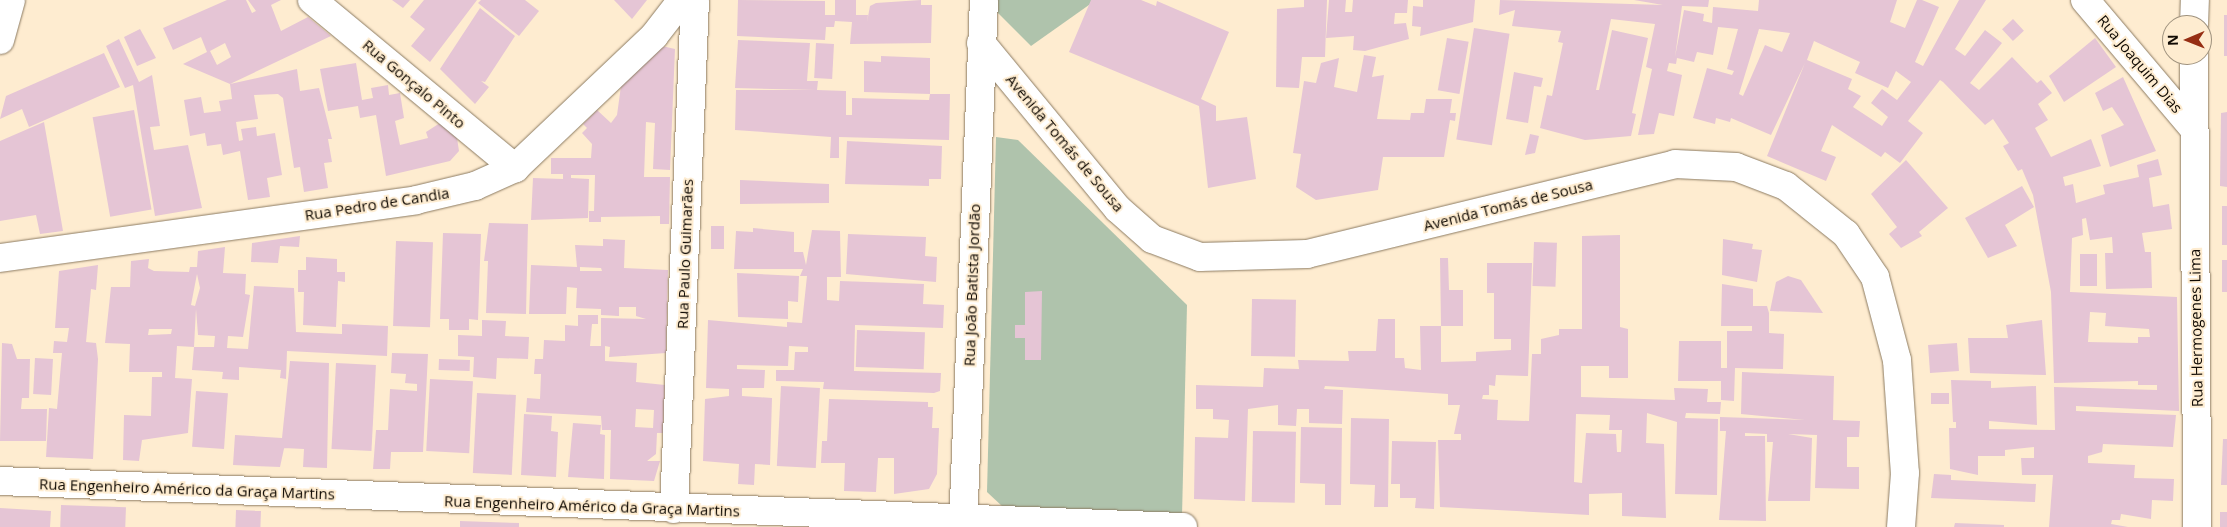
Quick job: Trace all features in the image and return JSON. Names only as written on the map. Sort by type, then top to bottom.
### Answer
[{"type":"street","points":[[0,40],[11,0]]},
{"type":"street","name":"Rua Gonçalo Pinto","points":[[312,0],[515,168]]},
{"type":"street","name":"Rua Pedro de Candia","points":[[0,258],[416,200],[475,186],[515,168],[654,36],[682,0]]},
{"type":"street","name":"Rua Paulo Guimarães","points":[[674,509],[695,0]]},
{"type":"street","points":[[981,43],[984,0]]},
{"type":"street","name":"Rua Joaquim Dias","points":[[2085,0],[2194,129]]},
{"type":"street","points":[[2194,0],[2194,15]]},
{"type":"street","name":"Rua João Batista Jordão","points":[[963,524],[981,43]]},
{"type":"street","name":"Avenida Tomás de Sousa","points":[[981,43],[1118,210],[1152,239],[1200,257],[1307,254],[1675,164],[1736,167],[1786,186],[1846,234],[1875,277],[1898,360],[1905,473],[1901,527]]},
{"type":"street","name":"Rua Hermogenes Lima","points":[[2194,65],[2197,527]]},
{"type":"street","name":"Rua Engenheiro Américo da Graça Martins","points":[[0,481],[674,509],[963,524],[1184,527]]},
{"type":"green space","points":[[998,0],[1096,0],[1031,46],[997,12]]},
{"type":"green space","points":[[996,137],[1018,140],[1187,305],[1182,516],[1003,507],[987,492]]},
{"type":"building","points":[[227,0],[246,0],[252,13],[256,11],[248,0],[281,0],[271,5],[281,31],[308,17],[331,36],[230,84],[183,64],[207,52],[201,37],[173,50],[163,28]],"holes":[[[225,43],[231,57],[217,65],[210,51]]]},
{"type":"building","points":[[392,0],[410,0],[403,8]]},
{"type":"building","points":[[424,0],[477,0],[430,62],[411,46],[425,29],[410,17]]},
{"type":"building","points":[[481,0],[525,0],[539,11],[519,36],[478,3]]},
{"type":"building","points":[[614,0],[647,0],[632,19]]},
{"type":"building","points":[[738,0],[825,1],[825,15],[835,15],[835,0],[856,0],[856,15],[868,15],[867,22],[870,6],[876,3],[921,0],[921,5],[932,5],[931,43],[850,44],[852,22],[835,21],[834,27],[826,27],[825,40],[737,36]]},
{"type":"building","points":[[1091,0],[1141,0],[1156,6],[1157,1],[1229,32],[1201,99],[1216,106],[1216,121],[1247,117],[1256,179],[1208,188],[1199,106],[1069,52]]},
{"type":"building","points":[[1304,0],[1327,0],[1325,57],[1302,57],[1299,88],[1276,87],[1277,9],[1304,7]]},
{"type":"building","points":[[1329,0],[1346,0],[1345,12],[1352,12],[1353,0],[1408,0],[1407,13],[1395,13],[1394,24],[1406,23],[1409,39],[1365,51],[1353,50],[1354,36],[1326,38]]},
{"type":"building","points":[[1423,0],[1475,0],[1473,22],[1420,36],[1421,27],[1412,26],[1413,6],[1423,7]]},
{"type":"building","points":[[1500,0],[1663,5],[1634,0],[1709,0],[1708,7],[1682,6],[1675,57],[1684,10],[1704,14],[1703,21],[1712,23],[1713,7],[1758,11],[1759,0],[1897,0],[1890,22],[1905,28],[1917,0],[1922,0],[1939,7],[1915,62],[1923,66],[1959,0],[1986,0],[1955,49],[1965,56],[1985,30],[2002,43],[1970,83],[1979,90],[2012,57],[2037,83],[2041,80],[2052,93],[2038,104],[2048,120],[2035,128],[2051,157],[2091,139],[2101,166],[2063,177],[2065,186],[2073,184],[2076,203],[2105,194],[2103,185],[2139,177],[2137,165],[2158,159],[2162,175],[2149,178],[2153,207],[2169,204],[2172,229],[2142,233],[2145,252],[2151,252],[2152,288],[2106,289],[2105,253],[2113,253],[2112,237],[2090,240],[2086,218],[2082,219],[2083,235],[2072,238],[2070,292],[2177,297],[2179,411],[2076,406],[2076,411],[2176,415],[2173,447],[2103,444],[2102,452],[2088,456],[2088,463],[2135,465],[2134,478],[2174,479],[2173,501],[2152,500],[2151,519],[2121,514],[2120,520],[2112,520],[2111,524],[2128,527],[2049,527],[2053,475],[2022,475],[2021,458],[2034,458],[2034,447],[2005,450],[2005,456],[1978,456],[1978,475],[1950,469],[1949,428],[1956,428],[1956,422],[1953,422],[1951,380],[1991,381],[1991,388],[2036,386],[2037,425],[1989,421],[1989,429],[2055,430],[2054,387],[2157,390],[2157,385],[2138,385],[2138,381],[2054,383],[2051,292],[2033,195],[2022,169],[2018,171],[2003,146],[2009,143],[1993,119],[1985,125],[1943,82],[1940,80],[1908,121],[1923,133],[1900,163],[1885,152],[1881,157],[1832,125],[1821,151],[1836,157],[1826,181],[1767,156],[1805,63],[1771,135],[1731,118],[1730,122],[1716,118],[1715,124],[1693,118],[1707,68],[1732,75],[1734,71],[1727,69],[1738,29],[1718,27],[1713,55],[1697,52],[1694,62],[1677,58],[1676,64],[1669,63],[1667,71],[1682,75],[1674,116],[1659,113],[1654,134],[1638,135],[1652,69],[1646,67],[1655,24],[1611,19],[1596,90],[1599,90],[1612,30],[1648,38],[1632,113],[1636,114],[1631,136],[1585,140],[1540,128],[1547,95],[1552,96],[1563,43],[1558,42],[1561,31],[1512,26],[1515,10],[1499,15]],"holes":[[[1759,29],[1790,33],[1782,52],[1765,45],[1743,96],[1739,94]],[[1814,41],[1860,62],[1855,73],[1888,88],[1896,71],[1911,82],[1897,100],[1882,89],[1871,103],[1888,117],[1882,126],[1853,107],[1861,96],[1848,89],[1852,79],[1807,60]],[[2090,312],[2106,313],[2105,326],[2149,329],[2150,337],[2138,337],[2138,343],[2088,342]]]},
{"type":"building","points":[[480,8],[515,36],[485,82],[481,81],[489,87],[475,104],[440,69]]},
{"type":"building","points":[[2224,15],[2227,15],[2227,56],[2224,56]]},
{"type":"building","points":[[2013,19],[2024,31],[2013,41],[2002,29]]},
{"type":"building","points":[[1474,28],[1510,34],[1492,145],[1456,140]]},
{"type":"building","points":[[140,29],[156,58],[137,66],[124,37]]},
{"type":"building","points":[[1447,38],[1469,42],[1459,94],[1438,90]]},
{"type":"building","points":[[2095,38],[2116,67],[2064,102],[2049,76]]},
{"type":"building","points":[[119,39],[139,82],[152,75],[160,126],[150,127],[154,150],[188,145],[202,208],[155,216],[133,85],[125,88],[106,46]]},
{"type":"building","points":[[738,40],[810,43],[807,81],[818,81],[817,90],[846,91],[846,115],[852,115],[852,98],[929,100],[930,94],[950,94],[949,140],[839,137],[839,158],[830,158],[831,137],[735,130],[736,90],[815,90],[735,88]]},
{"type":"building","points":[[816,43],[834,44],[832,79],[814,78]]},
{"type":"building","points":[[662,46],[675,49],[670,170],[653,169],[655,123],[646,122],[644,177],[670,177],[669,224],[660,224],[660,216],[601,217],[601,222],[589,222],[589,211],[594,211],[595,175],[571,175],[571,178],[589,179],[588,218],[531,220],[533,178],[563,179],[563,174],[551,174],[551,158],[591,158],[592,144],[582,133],[587,128],[583,124],[597,110],[611,123],[617,115],[621,86]]},
{"type":"building","points":[[104,53],[120,87],[29,127],[22,109],[0,119],[6,96]]},
{"type":"building","points":[[1364,55],[1376,57],[1372,77],[1384,75],[1377,119],[1410,120],[1411,113],[1424,113],[1426,99],[1452,99],[1450,113],[1456,113],[1455,121],[1450,120],[1444,157],[1383,157],[1378,190],[1316,200],[1296,187],[1301,154],[1293,153],[1304,81],[1316,83],[1321,63],[1339,58],[1334,87],[1357,92]]},
{"type":"building","points":[[881,56],[930,58],[930,94],[864,92],[864,61],[881,62]]},
{"type":"building","points":[[356,63],[362,100],[373,98],[371,88],[388,85],[389,95],[400,93],[404,118],[395,121],[400,145],[428,138],[426,132],[440,123],[457,138],[459,151],[450,161],[386,176],[376,115],[360,118],[358,106],[328,111],[320,69]]},
{"type":"building","points":[[297,69],[300,91],[319,88],[332,139],[328,139],[332,162],[324,163],[328,188],[304,192],[300,167],[294,168],[283,98],[278,94],[254,95],[258,119],[236,122],[239,141],[243,140],[241,129],[256,127],[257,136],[275,133],[282,175],[267,178],[270,197],[248,200],[240,151],[223,155],[221,144],[207,146],[205,133],[190,136],[184,100],[201,97],[204,113],[221,111],[219,101],[232,99],[230,84]]},
{"type":"building","points":[[1514,72],[1543,78],[1541,87],[1534,86],[1528,123],[1506,119]]},
{"type":"building","points":[[2123,77],[2156,151],[2110,167],[2101,135],[2124,125],[2112,107],[2103,111],[2095,93]]},
{"type":"building","points":[[134,110],[152,209],[110,217],[93,117]]},
{"type":"building","points":[[2227,112],[2227,187],[2220,186],[2221,113]]},
{"type":"building","points":[[44,122],[63,231],[40,234],[36,215],[0,221],[0,141]]},
{"type":"building","points":[[1530,134],[1539,136],[1535,153],[1525,155]]},
{"type":"building","points":[[847,141],[942,146],[941,179],[929,179],[929,186],[845,184]]},
{"type":"building","points":[[1906,160],[1948,208],[1919,232],[1922,236],[1901,248],[1889,234],[1897,227],[1871,194]]},
{"type":"building","points":[[740,180],[829,184],[829,203],[740,204]]},
{"type":"building","points":[[2022,186],[2034,207],[2005,225],[2017,246],[1988,258],[1965,218]]},
{"type":"building","points":[[2222,206],[2227,206],[2227,245],[2222,245]]},
{"type":"building","points":[[489,223],[528,224],[526,314],[486,313],[488,261],[484,261]]},
{"type":"building","points":[[711,226],[724,226],[724,249],[711,249]]},
{"type":"building","points":[[753,228],[794,232],[794,252],[803,252],[806,265],[812,230],[840,231],[841,277],[827,277],[827,300],[839,301],[840,281],[924,284],[923,304],[944,305],[943,328],[855,325],[854,371],[941,373],[940,391],[934,393],[823,389],[824,382],[776,381],[776,370],[794,370],[795,352],[808,352],[808,347],[789,346],[788,366],[737,365],[737,369],[765,370],[764,388],[742,388],[742,396],[772,398],[770,465],[755,464],[754,485],[738,484],[739,464],[703,461],[705,399],[729,396],[729,389],[706,388],[708,320],[787,327],[787,322],[802,323],[807,276],[800,276],[803,269],[734,269],[736,231],[753,232]]},
{"type":"building","points":[[443,233],[481,234],[478,320],[469,319],[469,330],[449,330],[449,319],[440,319]]},
{"type":"building","points":[[848,234],[926,237],[925,256],[937,257],[936,282],[846,274]]},
{"type":"building","points":[[1620,235],[1620,327],[1628,329],[1628,378],[1609,378],[1609,366],[1581,366],[1581,397],[1675,400],[1674,388],[1708,389],[1707,402],[1721,402],[1720,414],[1686,413],[1685,418],[1718,419],[1717,495],[1675,494],[1677,422],[1647,413],[1646,443],[1664,444],[1666,518],[1622,516],[1622,493],[1589,494],[1589,515],[1440,507],[1438,440],[1461,440],[1461,434],[1454,434],[1460,405],[1448,405],[1448,394],[1325,386],[1324,389],[1343,390],[1342,424],[1309,423],[1309,409],[1297,409],[1296,426],[1278,425],[1278,405],[1248,409],[1245,501],[1194,499],[1195,437],[1228,438],[1229,420],[1213,419],[1213,409],[1196,409],[1196,385],[1263,387],[1264,368],[1299,369],[1298,360],[1349,361],[1348,351],[1376,351],[1378,319],[1395,319],[1395,358],[1404,358],[1405,368],[1421,370],[1420,326],[1441,326],[1441,362],[1476,361],[1476,352],[1511,350],[1511,339],[1494,339],[1494,293],[1487,293],[1487,263],[1532,263],[1528,376],[1496,375],[1495,386],[1489,385],[1489,395],[1483,395],[1482,399],[1498,400],[1497,420],[1529,421],[1532,354],[1541,354],[1541,339],[1559,335],[1559,329],[1582,329],[1582,236]],"holes":[[[1576,414],[1610,415],[1609,430],[1622,430],[1621,452],[1617,452],[1616,434],[1586,433],[1582,483],[1574,482]]]},
{"type":"building","points":[[300,236],[299,247],[280,246],[278,263],[251,262],[252,243]]},
{"type":"building","points":[[603,239],[625,240],[624,268],[668,270],[666,353],[609,357],[610,347],[605,346],[605,361],[637,363],[636,382],[665,385],[663,433],[657,433],[656,454],[647,461],[660,461],[654,481],[610,479],[611,430],[602,430],[601,416],[526,412],[527,398],[540,399],[541,374],[534,374],[535,359],[543,359],[544,340],[565,341],[565,325],[578,326],[578,315],[598,315],[598,324],[592,324],[590,346],[601,346],[601,318],[646,319],[636,316],[636,307],[619,307],[619,316],[601,315],[601,309],[576,308],[577,288],[567,287],[566,314],[529,314],[531,265],[577,267],[575,245],[603,246]],"holes":[[[580,267],[601,268],[602,271],[580,271]],[[636,409],[654,410],[653,428],[635,427]]]},
{"type":"building","points":[[1723,239],[1753,244],[1752,249],[1762,250],[1757,282],[1722,275]]},
{"type":"building","points":[[396,241],[433,242],[430,327],[393,326]]},
{"type":"building","points":[[1534,242],[1557,243],[1555,287],[1532,286]]},
{"type":"building","points":[[225,247],[223,273],[246,274],[245,294],[250,295],[243,337],[228,336],[227,348],[248,349],[254,286],[294,288],[296,332],[342,334],[342,324],[388,326],[387,356],[287,351],[286,379],[280,378],[281,370],[239,367],[239,380],[222,379],[223,372],[192,370],[194,347],[177,346],[175,378],[192,379],[188,433],[142,440],[139,461],[123,460],[124,415],[151,416],[152,377],[162,377],[162,372],[129,372],[130,344],[105,343],[111,287],[130,287],[131,261],[149,259],[148,268],[154,271],[189,272],[190,267],[197,267],[198,251]],"holes":[[[197,274],[200,288],[195,306],[191,305]],[[196,309],[198,335],[215,336],[214,347],[194,347]],[[149,329],[172,329],[171,334],[148,335]]]},
{"type":"building","points":[[2080,254],[2097,254],[2097,286],[2080,286]]},
{"type":"building","points":[[306,257],[337,259],[337,272],[345,272],[345,282],[338,281],[336,327],[303,325],[304,292],[298,292],[298,270],[306,270]]},
{"type":"building","points":[[1440,258],[1448,258],[1449,290],[1463,290],[1463,326],[1441,326]]},
{"type":"building","points":[[2222,260],[2227,260],[2227,292],[2222,292]]},
{"type":"building","points":[[98,265],[96,290],[91,289],[86,342],[96,343],[98,359],[93,459],[46,457],[49,408],[57,409],[62,353],[53,353],[54,341],[67,342],[69,328],[55,328],[59,271]]},
{"type":"building","points":[[737,273],[799,276],[798,302],[788,301],[788,319],[738,317]]},
{"type":"building","points":[[1788,276],[1801,280],[1823,313],[1770,311],[1776,282]]},
{"type":"building","points":[[1722,284],[1753,289],[1753,306],[1767,306],[1769,333],[1784,334],[1783,369],[1735,368],[1734,401],[1721,400],[1721,381],[1678,381],[1679,341],[1721,341],[1721,368],[1727,368],[1727,331],[1752,331],[1752,326],[1721,326]]},
{"type":"building","points":[[1042,291],[1041,360],[1025,360],[1025,338],[1015,338],[1015,325],[1025,325],[1025,292]]},
{"type":"building","points":[[1252,299],[1296,300],[1295,357],[1251,356]]},
{"type":"building","points":[[482,320],[506,321],[505,336],[529,337],[528,359],[497,358],[496,379],[473,377],[474,357],[458,356],[458,335],[482,336]]},
{"type":"building","points":[[2042,320],[2046,375],[1970,373],[1968,338],[2008,338],[2006,325]]},
{"type":"building","points":[[857,330],[925,332],[924,369],[856,367]]},
{"type":"building","points":[[2,343],[12,344],[17,359],[30,359],[29,398],[22,398],[21,409],[47,409],[46,441],[0,441]]},
{"type":"building","points":[[1957,343],[1959,371],[1930,373],[1928,345]]},
{"type":"building","points":[[392,353],[428,354],[423,452],[391,452],[390,469],[373,469],[376,430],[388,430],[390,389],[417,391],[417,384],[405,383],[406,374],[391,373]]},
{"type":"building","points":[[35,358],[53,359],[51,395],[33,394]]},
{"type":"building","points":[[439,359],[470,360],[470,371],[439,370]]},
{"type":"building","points":[[290,361],[329,363],[327,468],[303,467],[304,449],[284,448],[280,467],[233,465],[235,435],[282,438]]},
{"type":"building","points":[[336,363],[376,365],[371,451],[331,449]]},
{"type":"building","points":[[1742,372],[1834,376],[1833,420],[1860,421],[1859,437],[1847,437],[1847,467],[1859,467],[1859,489],[1815,488],[1817,435],[1788,434],[1812,438],[1810,501],[1768,501],[1773,442],[1767,442],[1767,434],[1745,433],[1745,436],[1765,436],[1766,521],[1719,520],[1726,431],[1720,431],[1720,417],[1805,420],[1741,414]]},
{"type":"building","points":[[430,379],[473,381],[469,453],[426,451]]},
{"type":"building","points":[[781,386],[820,388],[816,468],[777,466]]},
{"type":"building","points":[[196,391],[228,393],[224,449],[192,447]]},
{"type":"building","points":[[477,393],[516,395],[512,475],[473,473]]},
{"type":"building","points":[[1931,393],[1949,393],[1949,404],[1931,404]]},
{"type":"building","points":[[829,399],[928,402],[928,407],[933,407],[932,428],[939,428],[937,474],[929,489],[894,494],[894,458],[878,458],[876,492],[844,491],[845,463],[821,463],[822,441],[827,441]]},
{"type":"building","points":[[524,414],[552,416],[551,431],[558,432],[556,477],[521,475]]},
{"type":"building","points":[[1351,418],[1389,419],[1388,507],[1374,507],[1375,485],[1350,484]]},
{"type":"building","points":[[573,423],[601,425],[600,434],[605,435],[604,479],[568,477]]},
{"type":"building","points":[[1301,427],[1342,428],[1341,505],[1325,505],[1325,484],[1300,483]]},
{"type":"building","points":[[1253,431],[1296,432],[1295,503],[1252,502]]},
{"type":"building","points":[[2223,439],[2227,439],[2227,485],[2221,485]]},
{"type":"building","points":[[1392,441],[1436,442],[1434,509],[1415,508],[1416,498],[1400,498],[1400,484],[1391,484]]},
{"type":"building","points":[[1934,474],[1951,475],[1951,480],[2036,484],[2035,502],[1931,498]]},
{"type":"building","points":[[61,505],[126,507],[125,527],[60,527]]},
{"type":"building","points":[[0,508],[51,511],[50,527],[0,527]]},
{"type":"building","points":[[236,510],[261,511],[260,527],[235,527]]},
{"type":"building","points":[[2220,512],[2227,512],[2227,527],[2220,527]]},
{"type":"building","points":[[460,521],[519,523],[519,527],[460,527]]},
{"type":"building","points":[[1955,523],[2004,525],[2004,527],[1954,527]]}]
